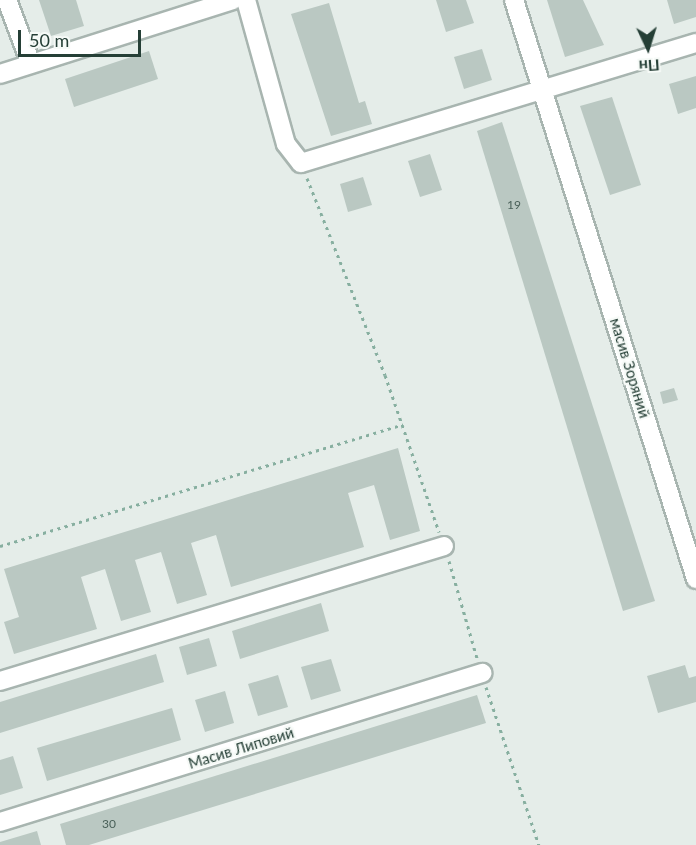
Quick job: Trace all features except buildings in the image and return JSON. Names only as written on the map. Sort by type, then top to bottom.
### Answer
[{"type":"street","points":[[7,0],[31,64]]},
{"type":"street","points":[[0,74],[233,0]]},
{"type":"street","points":[[246,0],[286,144],[301,163],[543,94],[696,43]]},
{"type":"street","name":"масив Зоряний","points":[[514,0],[696,579]]},
{"type":"street","points":[[0,681],[444,546]]},
{"type":"street","name":"Масив Липовий","points":[[0,822],[482,673]]},
{"type":"path","points":[[301,163],[403,424],[539,845]]},
{"type":"path","points":[[0,546],[403,424]]}]
